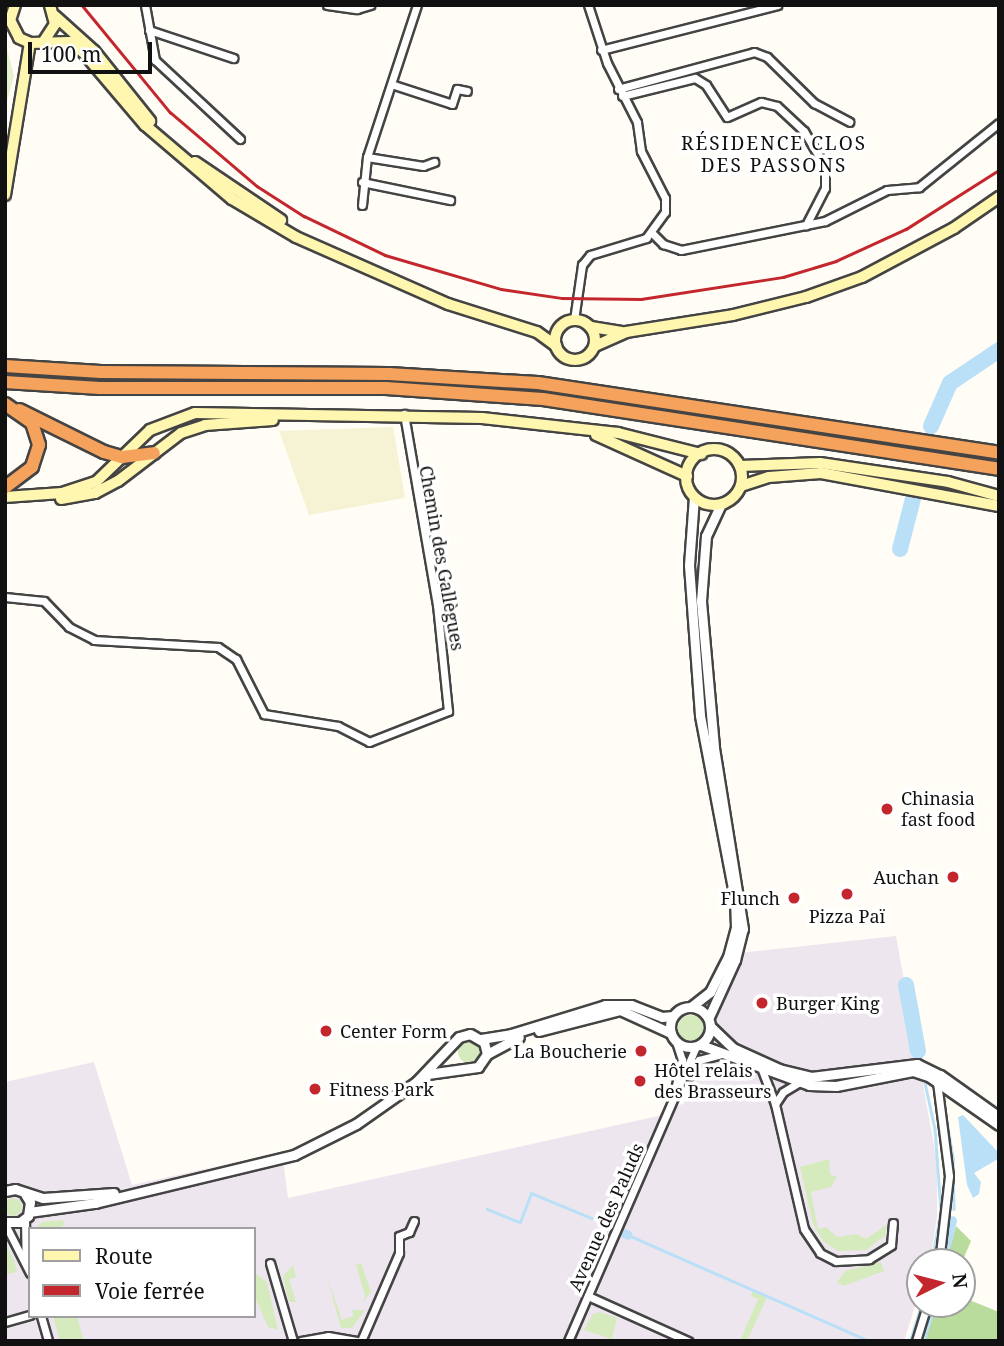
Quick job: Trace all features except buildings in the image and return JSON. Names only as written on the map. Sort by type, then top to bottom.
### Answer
[{"type":"highway","points":[[5,366],[101,372],[389,374],[538,383],[999,453]]},
{"type":"highway","points":[[5,382],[100,387],[386,388],[543,399],[999,469]]},
{"type":"highway","points":[[5,404],[122,457],[154,453]]},
{"type":"highway","points":[[5,486],[24,477],[37,456],[38,435],[19,410]]},
{"type":"main road","points":[[50,5],[55,16],[94,51],[150,121],[198,164],[319,246]]},
{"type":"main road","points":[[11,7],[10,32],[30,43],[70,42],[83,52],[145,125],[232,199],[296,237],[448,304],[537,332],[556,346],[563,357],[575,361],[588,357],[595,346],[626,332],[733,314],[839,285],[909,254],[999,197]]},
{"type":"main road","points":[[44,41],[53,32],[55,16]]},
{"type":"main road","points":[[5,195],[30,43]]},
{"type":"main road","points":[[537,332],[574,320],[591,327],[626,332]]},
{"type":"main road","points":[[556,346],[561,326]]},
{"type":"main road","points":[[591,327],[595,346]]},
{"type":"main road","points":[[5,497],[77,489],[96,482],[150,430],[195,413],[404,414],[586,431],[664,442],[701,454]]},
{"type":"main road","points":[[5,503],[95,493],[181,433],[205,425],[340,415]]},
{"type":"main road","points":[[586,431],[687,476]]},
{"type":"main road","points":[[999,496],[947,482],[820,463],[740,466],[719,450],[701,454],[691,462],[687,476],[694,497],[721,504],[741,486],[769,477],[821,472],[999,506]]},
{"type":"main road","points":[[740,466],[741,486]]},
{"type":"street","points":[[145,5],[155,60],[240,139]]},
{"type":"street","points":[[327,5],[357,9],[370,5]]},
{"type":"street","points":[[362,205],[362,182],[368,157],[394,85],[417,5]]},
{"type":"street","points":[[574,320],[582,265],[590,255],[636,242],[652,233],[663,219],[665,198],[644,160],[640,132],[601,50],[587,5]]},
{"type":"street","points":[[601,50],[777,5]]},
{"type":"street","points":[[149,30],[233,58]]},
{"type":"street","points":[[620,92],[754,51],[767,57],[814,103],[849,122]]},
{"type":"street","points":[[620,92],[695,78],[706,85],[727,117],[761,103],[777,106],[804,131],[825,167],[825,188],[806,225]]},
{"type":"street","points":[[394,85],[452,104],[457,89],[467,91]]},
{"type":"street","points":[[652,233],[663,244],[681,250],[825,221],[887,190],[919,187],[999,123]]},
{"type":"street","points":[[368,157],[423,166],[434,162]]},
{"type":"street","points":[[362,182],[450,200]]},
{"type":"street","name":"Chemin des Gallègues","points":[[5,597],[44,601],[73,631],[94,640],[218,647],[236,659],[264,714],[338,726],[369,742],[449,707],[404,414]]},
{"type":"street","points":[[28,1266],[5,1223],[27,1215],[95,1203],[137,1190],[294,1155],[356,1124],[427,1074],[464,1035],[481,1039],[511,1034],[605,1004],[631,1005],[662,1017],[673,1016],[710,992],[728,957],[736,928],[735,899],[700,715],[689,565],[694,497]]},
{"type":"street","points":[[698,1046],[735,960],[743,929],[714,747],[701,601],[706,536],[721,504]]},
{"type":"street","points":[[692,1006],[733,1048],[779,1069],[811,1077],[917,1064],[940,1074],[999,1117]]},
{"type":"street","points":[[427,1074],[478,1067],[487,1054],[513,1040],[604,1012],[627,1012],[671,1033],[676,1042],[730,1054],[762,1070],[798,1083],[836,1086],[900,1071],[937,1082],[999,1125]]},
{"type":"street","points":[[671,1033],[673,1016]]},
{"type":"street","points":[[481,1039],[487,1054]]},
{"type":"street","name":"Avenue des Paluds","points":[[672,1107],[682,1060],[676,1042]]},
{"type":"street","points":[[453,1045],[454,1061],[463,1068]]},
{"type":"street","name":"Avenue des Paluds","points":[[568,1341],[698,1046]]},
{"type":"street","name":"Avenue des Paluds","points":[[672,1107],[696,1063],[708,1055],[730,1054]]},
{"type":"street","points":[[762,1070],[775,1104],[804,1229],[820,1253],[836,1261],[869,1259],[891,1245],[893,1223]]},
{"type":"street","points":[[937,1082],[949,1176],[941,1248]]},
{"type":"street","points":[[775,1104],[783,1091],[798,1083]]},
{"type":"street","points":[[5,1191],[43,1198],[137,1190]]},
{"type":"street","points":[[25,1194],[26,1258]]},
{"type":"street","points":[[301,1341],[328,1336],[359,1341],[399,1253],[399,1236],[409,1233],[414,1222]]},
{"type":"street","points":[[270,1264],[293,1341]]},
{"type":"street","points":[[588,1296],[688,1341]]},
{"type":"street","points":[[5,1322],[28,1316]]},
{"type":"street","points":[[42,1318],[48,1341]]},
{"type":"street","points":[[916,1341],[922,1318]]},
{"type":"shaded area","points":[[393,427],[405,498],[309,515],[279,431]]},
{"type":"shaded area","points":[[896,936],[937,1162],[937,1217],[932,1248],[906,1248],[906,1318],[911,1318],[904,1341],[5,1341],[5,1082],[94,1062],[132,1185],[282,1152],[288,1198],[658,1116],[684,1103],[739,953]]},
{"type":"green space","points":[[5,41],[14,76],[5,108]]},
{"type":"green space","points":[[691,1015],[700,1019],[704,1028],[700,1037],[691,1041],[682,1037],[678,1028],[682,1019]]},
{"type":"green space","points":[[469,1041],[477,1044],[480,1052],[477,1060],[469,1063],[461,1060],[458,1052],[461,1044]]},
{"type":"green space","points":[[829,1159],[830,1174],[837,1177],[831,1187],[811,1192],[818,1229],[826,1227],[837,1237],[857,1234],[866,1239],[886,1225],[886,1235],[866,1250],[838,1251],[823,1241],[813,1224],[800,1167]]},
{"type":"green space","points":[[9,1198],[17,1198],[22,1207],[20,1214],[9,1216],[4,1211],[4,1203]]},
{"type":"green space","points":[[63,1220],[64,1225],[37,1227],[42,1222]]},
{"type":"green space","points":[[956,1226],[971,1241],[968,1248],[950,1248]]},
{"type":"green space","points":[[5,1242],[14,1260],[17,1272],[5,1274]]},
{"type":"green space","points":[[881,1262],[884,1271],[844,1286],[837,1282],[845,1271]]},
{"type":"green space","points":[[361,1263],[371,1292],[362,1303],[365,1296],[356,1265]]},
{"type":"green space","points":[[293,1265],[296,1277],[289,1279],[296,1302],[289,1302],[283,1276]]},
{"type":"green space","points":[[256,1274],[267,1282],[278,1330],[268,1327],[256,1300]]},
{"type":"green space","points":[[326,1274],[342,1320],[353,1316],[352,1310],[365,1310],[352,1328],[341,1328]]},
{"type":"green space","points":[[753,1291],[767,1297],[747,1341],[740,1341],[758,1299],[751,1296]]},
{"type":"green space","points":[[976,1303],[999,1312],[999,1341],[925,1341],[931,1318],[976,1318]]},
{"type":"green space","points":[[600,1312],[617,1318],[612,1339],[584,1330],[593,1314]]},
{"type":"green space","points":[[54,1318],[78,1318],[84,1341],[60,1341]]},
{"type":"water","points":[[963,1115],[998,1152],[998,1159],[974,1173],[981,1182],[979,1194],[973,1198],[967,1185],[958,1117]]},
{"type":"waterway","points":[[931,426],[950,383],[999,350]]},
{"type":"waterway","points":[[900,549],[914,495]]},
{"type":"waterway","points":[[906,985],[918,1051]]},
{"type":"waterway","points":[[925,1083],[935,1129],[941,1211],[934,1248]]},
{"type":"waterway","points":[[945,1110],[953,1158],[954,1209]]},
{"type":"waterway","points":[[487,1209],[520,1222],[531,1193],[594,1219]]},
{"type":"waterway","points":[[945,1248],[952,1220]]},
{"type":"waterway","points":[[624,1233],[628,1235]]},
{"type":"waterway","points":[[628,1235],[870,1341]]},
{"type":"waterway","points":[[910,1341],[917,1318]]},
{"type":"waterway","points":[[920,1341],[927,1318]]},
{"type":"railway","points":[[82,5],[170,112],[257,186],[304,216],[385,255],[501,289],[562,298],[641,299],[783,277],[836,261],[906,229],[999,170]]},
{"type":"place","name":"Chinasia fast food","points":[[887,809]]},
{"type":"place","name":"Auchan","points":[[953,877]]},
{"type":"place","name":"Pizza Paï","points":[[847,894]]},
{"type":"place","name":"Flunch","points":[[794,898]]},
{"type":"place","name":"Burger King","points":[[762,1003]]},
{"type":"place","name":"Center Form","points":[[326,1031]]},
{"type":"place","name":"La Boucherie","points":[[641,1051]]},
{"type":"place","name":"Hôtel relais des Brasseurs","points":[[640,1081]]},
{"type":"place","name":"Fitness Park","points":[[315,1089]]},
{"type":"district","name":"RÉSIDENCE CLOS DES PASSONS","points":[[774,155]]}]
